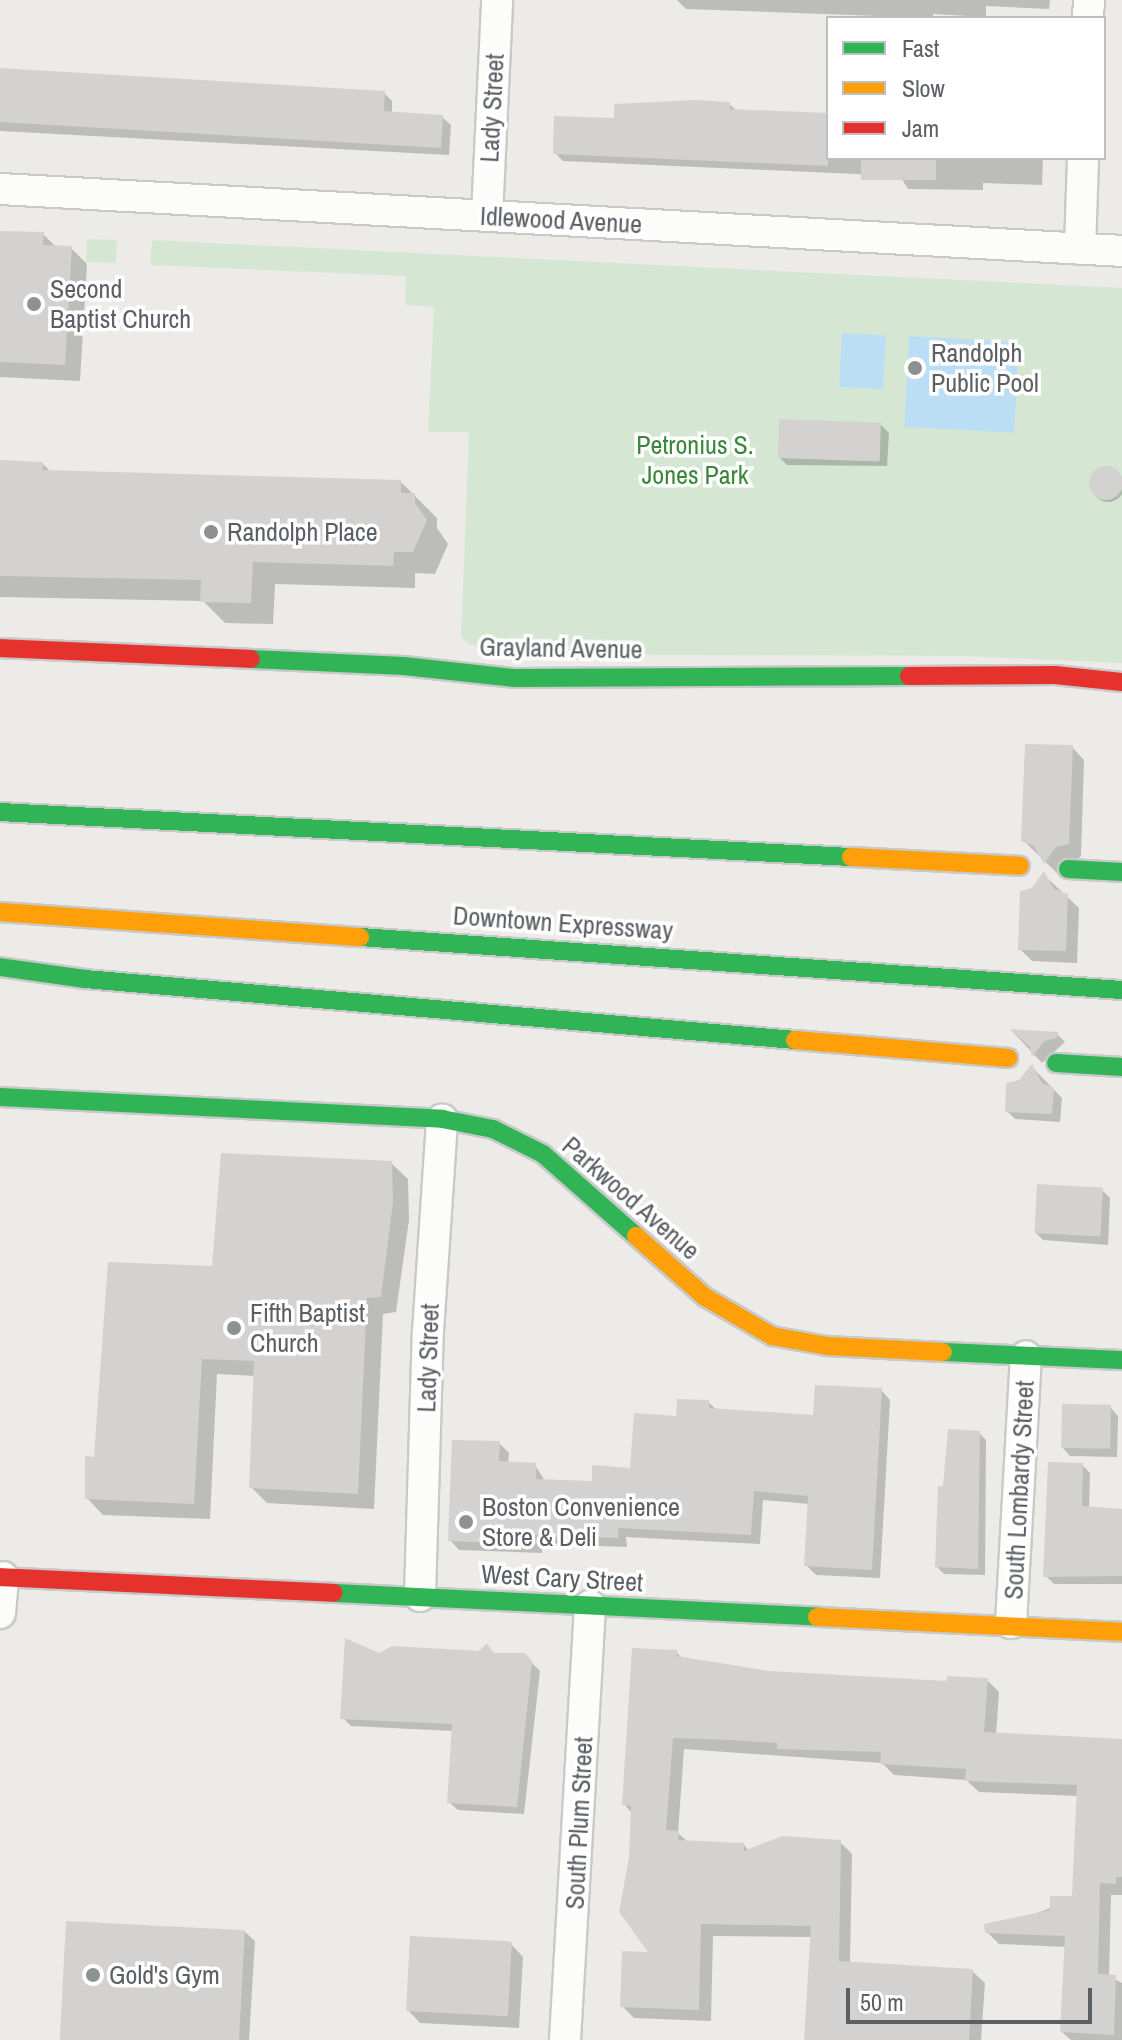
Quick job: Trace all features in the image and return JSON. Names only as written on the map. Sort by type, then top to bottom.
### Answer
[{"type":"main road","name":"Grayland Avenue","points":[[0,648],[404,666],[515,678],[1055,675],[1122,682]]},
{"type":"main road","points":[[0,812],[1020,866]]},
{"type":"main road","points":[[1068,869],[1122,872]]},
{"type":"main road","name":"Downtown Expressway","points":[[0,912],[1122,990]]},
{"type":"main road","points":[[0,967],[85,979],[1008,1058]]},
{"type":"main road","points":[[0,979],[85,979]]},
{"type":"main road","points":[[1056,1063],[1122,1067]]},
{"type":"main road","name":"Parkwood Avenue","points":[[0,1097],[442,1119],[493,1129],[543,1154],[705,1297],[772,1336],[827,1346],[1122,1360]]},
{"type":"main road","name":"West Cary Street","points":[[1,1577],[1011,1623],[1122,1632]]},
{"type":"street","name":"Lady Street","points":[[487,216],[497,0]]},
{"type":"street","points":[[1080,249],[1083,160]]},
{"type":"street","name":"Idlewood Avenue","points":[[0,189],[1122,251]]},
{"type":"street","name":"Lady Street","points":[[420,1596],[428,1332],[442,1119]]},
{"type":"street","name":"South Lombardy Street","points":[[1011,1623],[1026,1356]]},
{"type":"street","points":[[0,1613],[1,1577]]},
{"type":"street","name":"South Plum Street","points":[[565,2040],[590,1606]]},
{"type":"green space","points":[[87,239],[117,240],[116,263],[86,262]]},
{"type":"green space","name":"Petronius S. Jones Park","points":[[152,240],[1122,288],[1122,663],[961,656],[507,654],[469,644],[461,637],[469,432],[428,432],[434,307],[405,305],[406,276],[150,265]]},
{"type":"water","points":[[842,333],[886,335],[883,389],[839,387]]},
{"type":"water","points":[[909,336],[1019,342],[1014,433],[904,427]]},
{"type":"building","points":[[0,68],[385,91],[384,111],[443,115],[441,148],[0,122]]},
{"type":"building","points":[[696,100],[730,102],[730,109],[826,113],[828,166],[553,154],[554,116],[614,118],[614,104]]},
{"type":"building","points":[[861,160],[936,160],[936,180],[861,180]]},
{"type":"building","name":"Second Baptist Church","points":[[0,231],[44,232],[43,245],[72,246],[65,365],[0,362]]},
{"type":"building","points":[[779,419],[881,423],[880,462],[778,458]]},
{"type":"building","name":"Randolph Place","points":[[0,460],[43,462],[43,470],[401,480],[401,493],[415,493],[415,503],[427,520],[413,552],[394,552],[393,566],[253,562],[251,603],[200,602],[201,580],[0,576]]},
{"type":"building","points":[[1106,466],[1118,471],[1123,483],[1118,495],[1106,500],[1094,495],[1089,483],[1094,471]]},
{"type":"building","points":[[1025,744],[1073,745],[1069,844],[1056,847],[1044,864],[1034,846],[1021,841]]},
{"type":"building","points":[[1044,871],[1054,889],[1068,894],[1066,951],[1018,950],[1020,891],[1032,888]]},
{"type":"building","points":[[1010,1029],[1058,1032],[1057,1038],[1044,1041],[1032,1057],[1030,1047]]},
{"type":"building","points":[[1032,1064],[1042,1083],[1054,1088],[1052,1114],[1005,1112],[1006,1083],[1019,1080]]},
{"type":"building","name":"Fifth Baptist Church","points":[[221,1153],[392,1161],[393,1202],[381,1297],[367,1298],[358,1494],[249,1488],[254,1361],[202,1359],[194,1504],[85,1499],[85,1456],[94,1457],[108,1262],[212,1266]]},
{"type":"building","points":[[1037,1184],[1103,1187],[1100,1236],[1034,1233]]},
{"type":"building","points":[[815,1385],[882,1388],[872,1570],[804,1566],[808,1496],[754,1491],[751,1535],[618,1528],[618,1538],[533,1535],[533,1544],[448,1541],[452,1440],[500,1441],[499,1461],[536,1463],[536,1479],[592,1481],[592,1465],[630,1468],[634,1413],[676,1416],[677,1399],[709,1400],[709,1408],[813,1415]]},
{"type":"building","points":[[1062,1404],[1111,1405],[1110,1449],[1061,1448]]},
{"type":"building","points":[[948,1429],[980,1431],[978,1569],[935,1567],[938,1486],[943,1486]]},
{"type":"building","points":[[1048,1462],[1083,1463],[1082,1506],[1122,1509],[1122,1576],[1043,1577]]},
{"type":"building","points":[[345,1638],[379,1653],[392,1646],[479,1651],[487,1643],[493,1653],[525,1653],[532,1661],[517,1807],[447,1803],[452,1724],[340,1719]]},
{"type":"building","points":[[632,1648],[677,1650],[677,1656],[769,1671],[946,1681],[947,1676],[988,1678],[984,1732],[1122,1739],[1122,1877],[1116,1877],[1116,1884],[1100,1883],[1098,1974],[1116,1975],[1114,2035],[1060,2032],[1065,1936],[985,1933],[984,1924],[1050,1910],[1050,1896],[1072,1896],[1077,1785],[965,1781],[966,1769],[880,1764],[881,1752],[777,1749],[777,1743],[732,1740],[673,1738],[666,1830],[679,1831],[678,1840],[744,1843],[744,1851],[782,1836],[841,1840],[839,1961],[973,1969],[969,2040],[804,2040],[811,1926],[701,1924],[699,2010],[620,2007],[622,1951],[648,1952],[619,1912],[629,1857],[631,1806],[622,1805]]},
{"type":"building","points":[[66,1921],[245,1930],[239,2040],[60,2040]]},
{"type":"building","points":[[410,1936],[512,1941],[508,2016],[406,2011]]},
{"type":"traffic: fast","points":[[251,659],[404,666],[515,678],[909,676]]},
{"type":"traffic: fast","points":[[0,812],[851,857]]},
{"type":"traffic: fast","points":[[1068,869],[1122,872]]},
{"type":"traffic: fast","points":[[360,937],[1122,990]]},
{"type":"traffic: fast","points":[[0,967],[85,979],[795,1040]]},
{"type":"traffic: fast","points":[[1056,1063],[1122,1067]]},
{"type":"traffic: fast","points":[[0,1097],[442,1119],[493,1129],[543,1154],[636,1236]]},
{"type":"traffic: fast","points":[[943,1352],[1122,1360]]},
{"type":"traffic: fast","points":[[334,1593],[817,1617]]},
{"type":"traffic: slow","points":[[851,857],[1020,866]]},
{"type":"traffic: slow","points":[[0,912],[360,937]]},
{"type":"traffic: slow","points":[[795,1040],[1008,1058]]},
{"type":"traffic: slow","points":[[636,1236],[705,1297],[772,1336],[827,1346],[943,1352]]},
{"type":"traffic: slow","points":[[817,1617],[1122,1632]]},
{"type":"traffic: jam","points":[[0,648],[251,659]]},
{"type":"traffic: jam","points":[[909,676],[1055,675],[1122,682]]},
{"type":"traffic: jam","points":[[0,1577],[334,1593]]},
{"type":"place","name":"Second Baptist Church","points":[[34,304]]},
{"type":"place","name":"Randolph Public Pool","points":[[915,368]]},
{"type":"place","name":"Randolph Place","points":[[211,532]]},
{"type":"place","name":"Fifth Baptist Church","points":[[234,1328]]},
{"type":"place","name":"Boston Convenience Store & Deli","points":[[466,1522]]},
{"type":"place","name":"Gold's Gym","points":[[93,1975]]}]
